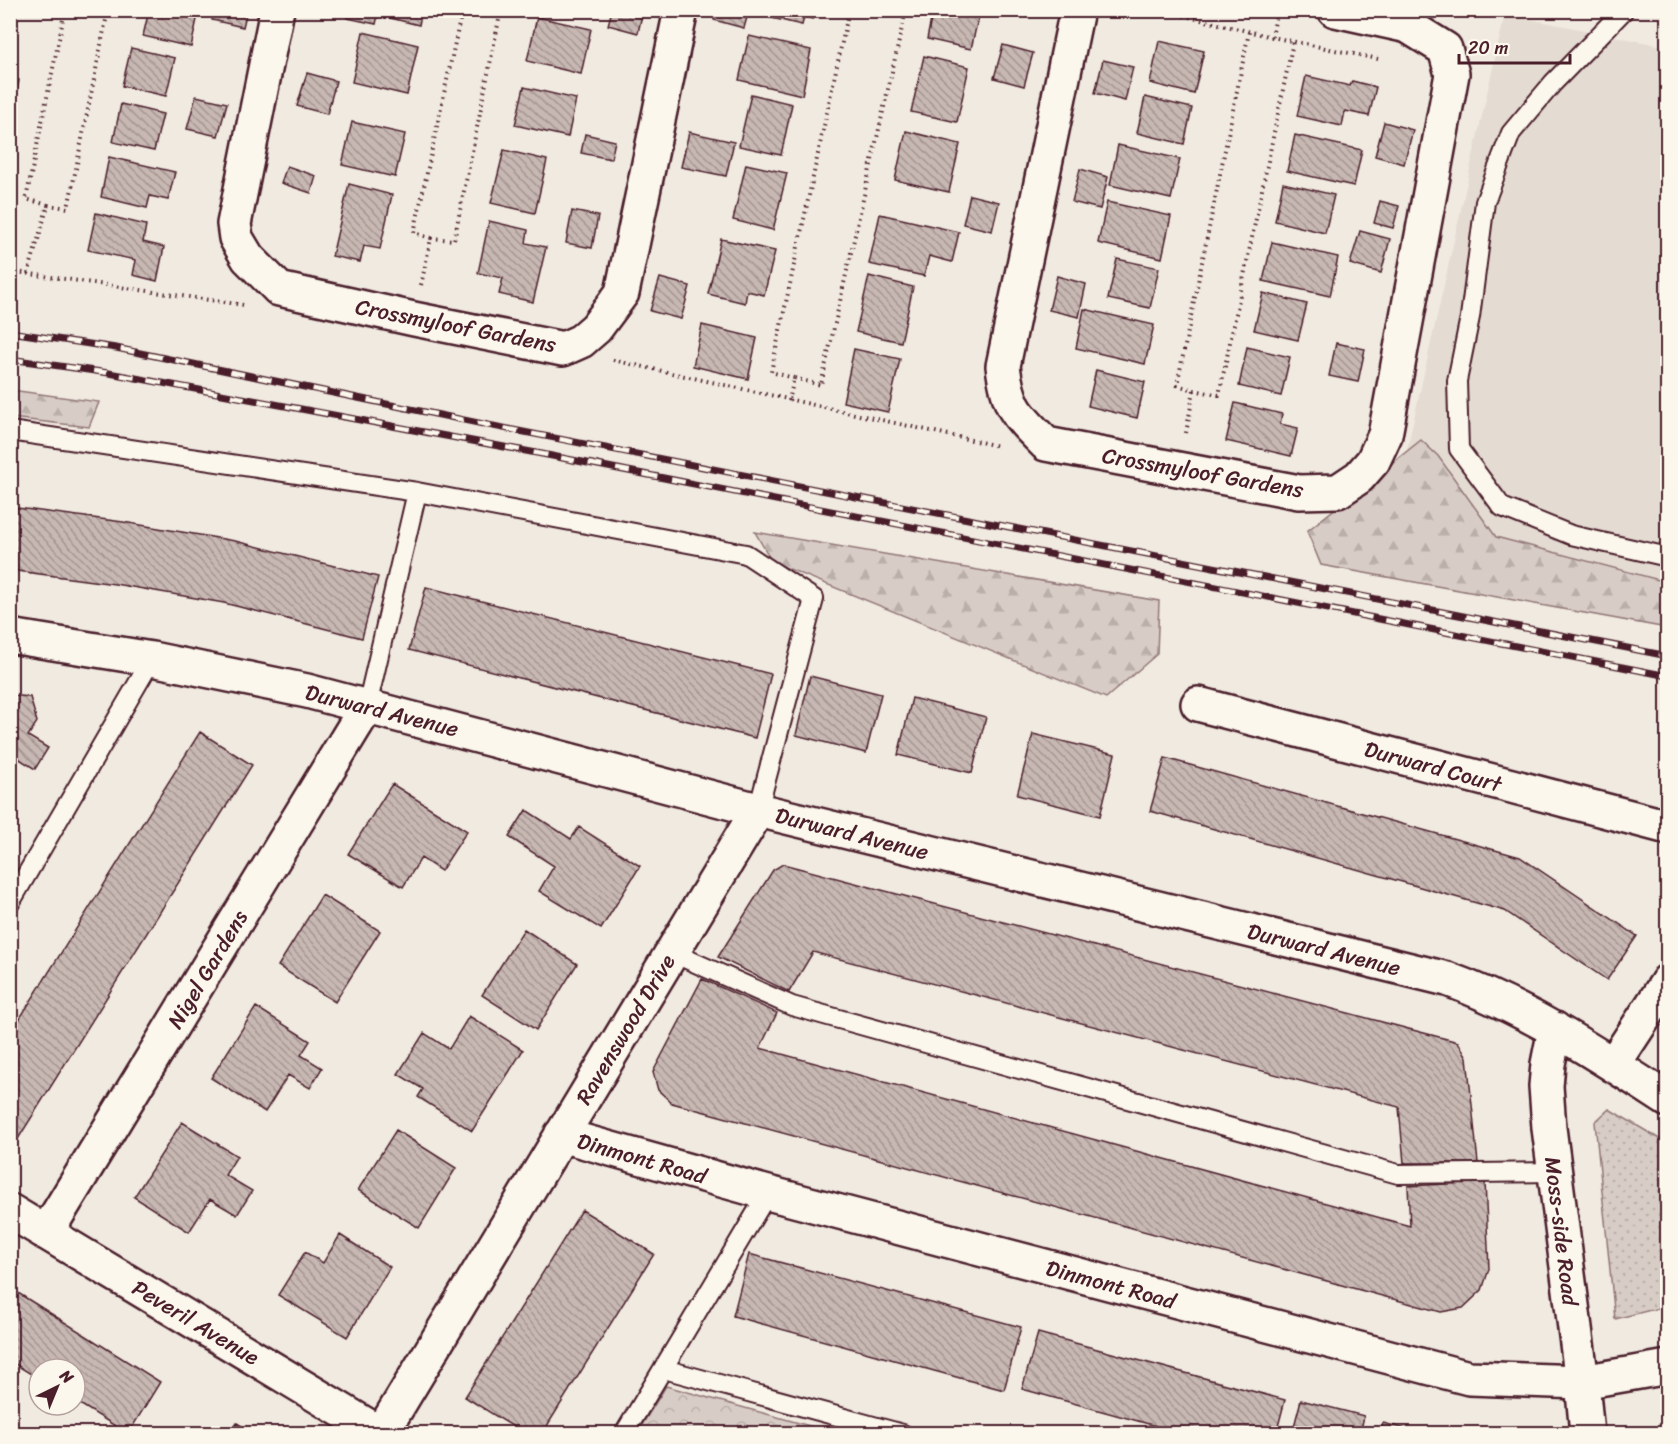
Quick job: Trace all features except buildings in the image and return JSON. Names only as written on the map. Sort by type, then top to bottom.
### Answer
[{"type":"street","points":[[277,10],[234,224],[236,238],[248,258],[279,289]]},
{"type":"street","name":"Crossmyloof Gardens","points":[[279,289],[563,349],[581,341],[596,328],[622,293],[681,10]]},
{"type":"street","points":[[1046,444],[1017,416],[1006,389],[1003,366],[1077,10]]},
{"type":"street","name":"Crossmyloof Gardens","points":[[1046,444],[1299,492],[1338,491],[1359,477],[1373,461],[1385,435],[1452,74],[1445,49],[1407,26],[1335,10]]},
{"type":"street","name":"Durward Avenue","points":[[10,636],[152,659],[307,691],[758,810],[1447,979],[1484,992],[1555,1029],[1668,1100]]},
{"type":"street","name":"Durward Court","points":[[1198,704],[1668,827]]},
{"type":"street","name":"Nigel Gardens","points":[[46,1233],[368,706]]},
{"type":"street","name":"Ravenswood Drive","points":[[381,1434],[758,810]]},
{"type":"street","points":[[1613,1065],[1668,981]]},
{"type":"street","name":"Moss-side Road","points":[[1555,1029],[1546,1086],[1554,1172],[1587,1434]]},
{"type":"street","name":"Dinmont Road","points":[[561,1135],[768,1193],[1469,1378],[1582,1382],[1668,1367]]},
{"type":"street","name":"Peveril Avenue","points":[[10,1211],[381,1434]]},
{"type":"lane","points":[[1624,10],[1553,83],[1511,133],[1496,172],[1485,202],[1471,307],[1457,381],[1459,449],[1502,507],[1571,535],[1668,557]]},
{"type":"lane","points":[[10,431],[417,492],[746,554],[814,599],[758,810]]},
{"type":"lane","points":[[368,706],[417,492]]},
{"type":"lane","points":[[10,903],[152,659]]},
{"type":"lane","points":[[671,952],[792,1006],[1398,1174],[1554,1172]]},
{"type":"lane","points":[[624,1434],[768,1193]]},
{"type":"lane","points":[[664,1369],[903,1434]]},
{"type":"path","points":[[65,10],[26,199],[68,208],[108,10]]},
{"type":"path","points":[[462,10],[414,233],[431,238],[454,240],[501,10]]},
{"type":"path","points":[[849,10],[771,372],[821,385],[906,10]]},
{"type":"path","points":[[1160,10],[1293,42],[1384,60]]},
{"type":"path","points":[[1272,37],[1277,10]]},
{"type":"path","points":[[1249,32],[1177,385],[1194,390],[1219,395],[1293,42]]},
{"type":"path","points":[[27,274],[48,205]]},
{"type":"path","points":[[414,319],[431,238]]},
{"type":"path","points":[[10,271],[243,305],[279,289]]},
{"type":"path","points":[[563,349],[996,446],[1046,444]]},
{"type":"path","points":[[789,401],[794,378]]},
{"type":"path","points":[[1180,470],[1194,390]]},
{"type":"shaded area","points":[[1505,14],[1667,47],[1667,606],[1384,552]]},
{"type":"green space","points":[[11,390],[99,402],[89,427],[11,418]]},
{"type":"green space","points":[[1421,440],[1438,456],[1496,537],[1667,582],[1667,628],[1321,565],[1307,531]]},
{"type":"green space","points":[[755,532],[1159,601],[1157,654],[1106,698],[772,562]]},
{"type":"green space","points":[[1609,1109],[1668,1144],[1667,1306],[1615,1319],[1595,1122]]},
{"type":"green space","points":[[666,1386],[835,1433],[637,1433]]},
{"type":"railway","points":[[10,332],[116,348],[488,425],[1668,656]]},
{"type":"railway","points":[[10,359],[109,373],[542,454],[1668,676]]}]
